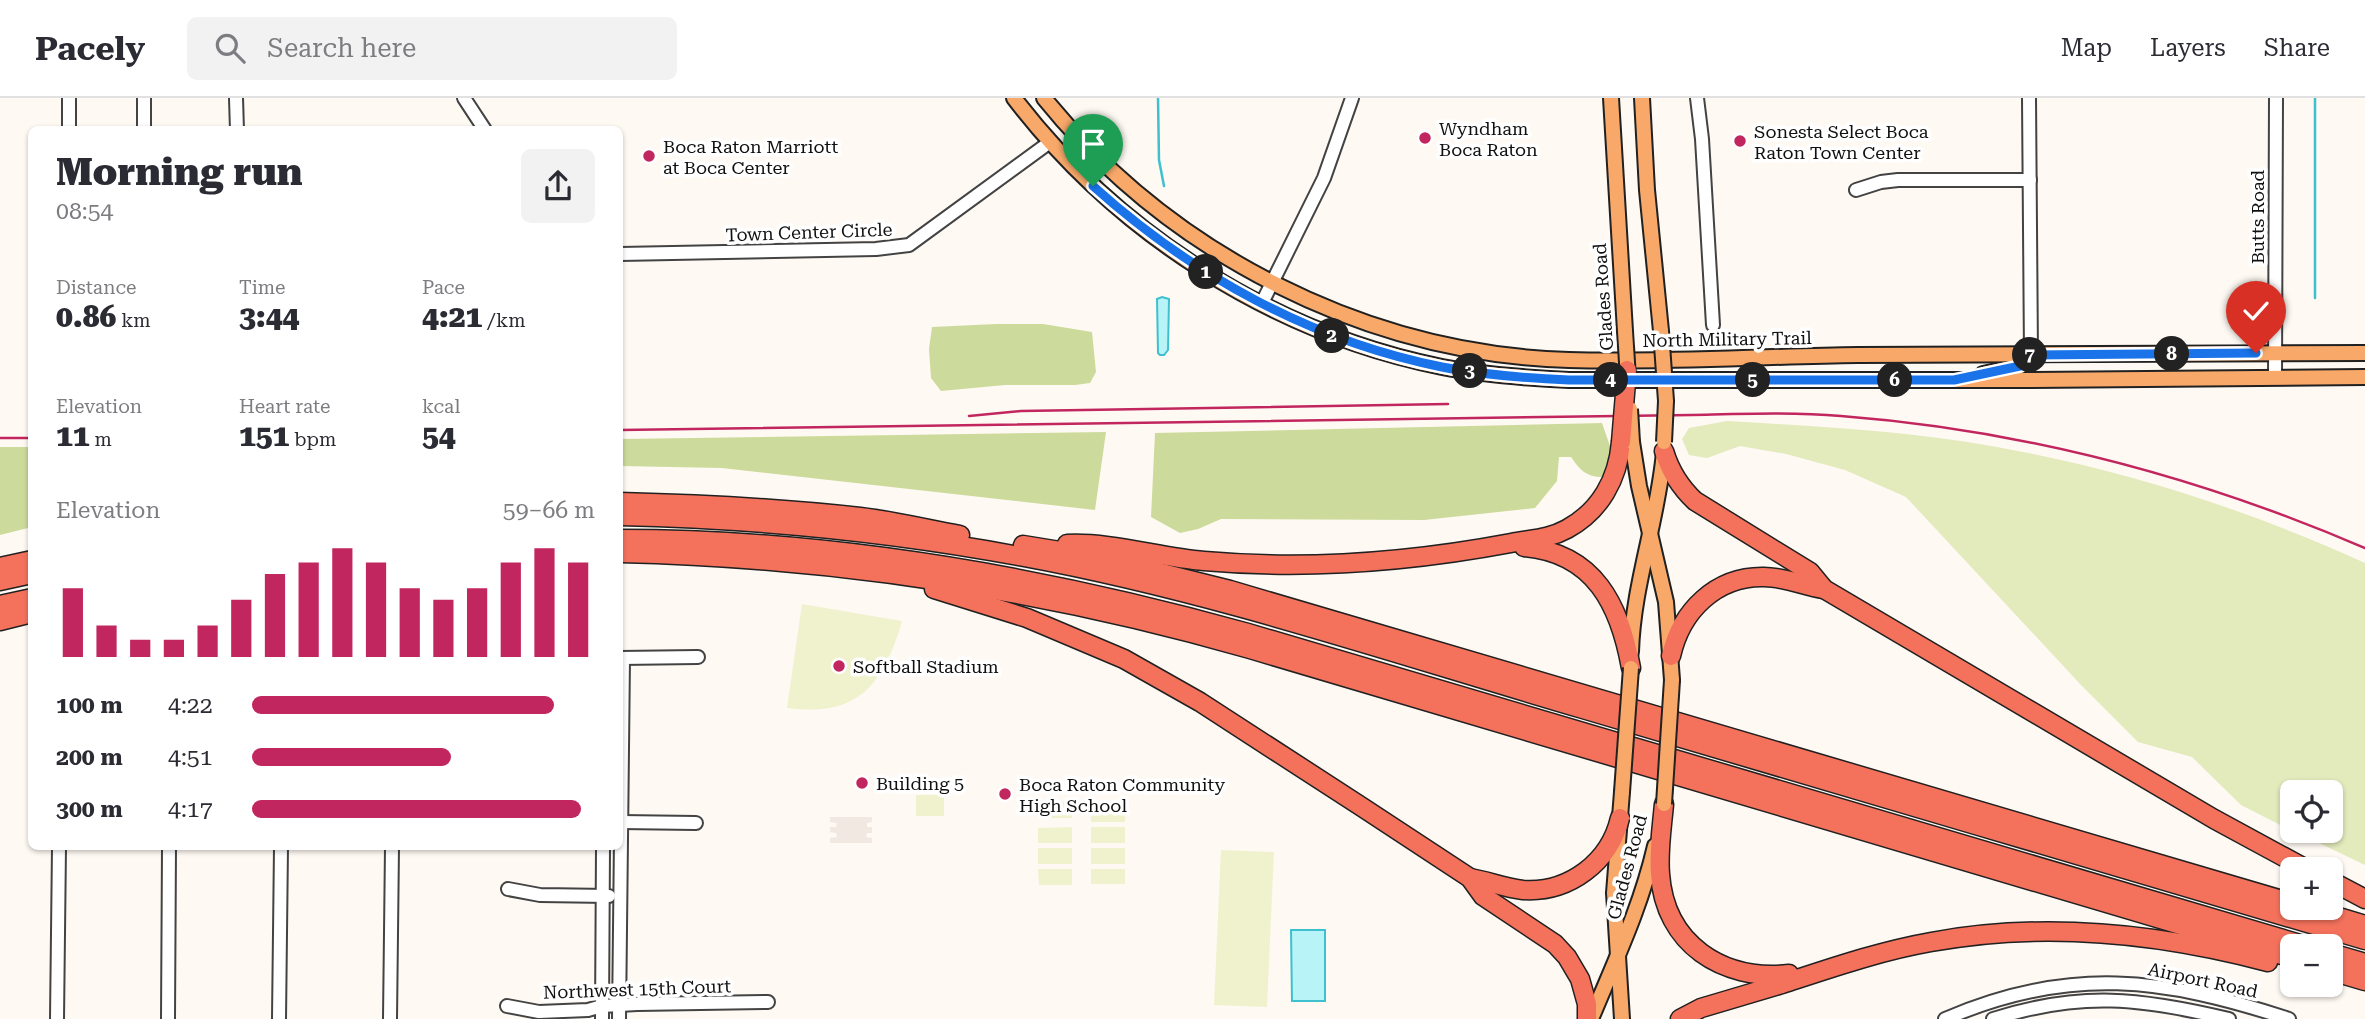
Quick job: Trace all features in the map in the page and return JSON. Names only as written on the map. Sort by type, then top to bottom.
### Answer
[{"type":"highway","points":[[1023,545],[1085,543],[1205,561],[1311,565],[1383,562],[1546,538],[1569,528],[1583,518],[1595,507],[1612,483],[1627,442],[1627,370]]},
{"type":"highway","points":[[1664,447],[1672,473],[1695,501],[1810,572],[1824,589]]},
{"type":"highway","points":[[623,502],[720,506],[863,517],[1108,559],[1230,590],[2280,899]]},
{"type":"highway","points":[[623,516],[758,523],[918,540],[1026,557],[1170,589],[1369,645],[2365,940]]},
{"type":"highway","points":[[623,538],[744,544],[872,556],[1010,577],[1146,606],[1261,636],[2280,938]]},
{"type":"highway","points":[[1489,548],[1523,547],[1543,550],[1570,560],[1584,570],[1598,583],[1614,607],[1631,668]]},
{"type":"highway","points":[[623,554],[762,560],[876,572],[1050,600],[1215,639],[2280,954]]},
{"type":"highway","points":[[0,568],[28,561]]},
{"type":"highway","points":[[876,572],[1016,614],[1093,644],[1132,662],[1200,702],[1469,878],[1483,896],[1549,939],[1562,951],[1576,971],[1582,984],[1589,1019]]},
{"type":"highway","points":[[0,581],[28,575]]},
{"type":"highway","points":[[1671,656],[1677,635],[1687,616],[1707,596],[1724,586],[1743,579],[1765,577],[1824,589],[2186,803],[2284,857]]},
{"type":"highway","points":[[0,605],[28,599]]},
{"type":"highway","points":[[0,621],[28,615]]},
{"type":"highway","points":[[1664,804],[1661,885],[1669,913],[1685,938],[1708,958],[1724,967],[1744,973],[1774,976],[1820,971]]},
{"type":"highway","points":[[1469,878],[1527,890],[1568,882],[1586,872],[1605,853],[1613,840],[1620,818]]},
{"type":"highway","points":[[2343,887],[2365,899]]},
{"type":"highway","points":[[2343,918],[2365,925]]},
{"type":"highway","points":[[1679,1019],[1701,1008],[1858,959],[1933,942],[2001,933],[2054,931],[2162,939],[2280,964]]},
{"type":"highway","points":[[2343,957],[2365,963]]},
{"type":"highway","points":[[2343,975],[2365,981]]},
{"type":"main road","points":[[1014,98],[1050,142],[1093,186],[1149,233],[1191,262],[1262,303],[1331,335],[1442,367],[1513,377],[1569,380],[2365,377]]},
{"type":"main road","name":"North Military Trail","points":[[1044,98],[1088,147],[1132,189],[1187,232],[1272,283],[1339,313],[1449,344],[1517,356],[1569,360],[1855,355],[2365,353]]},
{"type":"main road","name":"Glades Road","points":[[1611,98],[1627,370]]},
{"type":"main road","name":"Glades Road","points":[[1622,1019],[1614,881],[1632,628],[1664,447],[1666,401],[1647,190],[1642,98]]},
{"type":"main road","points":[[1954,380],[2020,366],[2031,355]]},
{"type":"main road","name":"Glades Road","points":[[1589,1019],[1642,897],[1664,804],[1672,680],[1666,602],[1627,442]]},
{"type":"street","points":[[69,98],[69,126]]},
{"type":"street","points":[[144,98],[144,126]]},
{"type":"street","points":[[236,98],[237,126]]},
{"type":"street","points":[[464,98],[482,126]]},
{"type":"street","points":[[1262,303],[1324,178],[1352,98]]},
{"type":"street","points":[[1697,98],[1702,139],[1713,325]]},
{"type":"street","points":[[2029,98],[2031,355]]},
{"type":"street","name":"Butts Road","points":[[2275,377],[2276,98]]},
{"type":"street","name":"Town Center Circle","points":[[623,254],[876,250],[909,245],[1050,142]]},
{"type":"street","points":[[1856,190],[1898,180],[2030,180]]},
{"type":"street","points":[[623,658],[698,657]]},
{"type":"street","points":[[623,822],[696,823]]},
{"type":"street","points":[[57,1019],[59,850]]},
{"type":"street","points":[[168,1019],[169,850]]},
{"type":"street","points":[[279,1019],[281,850]]},
{"type":"street","points":[[390,1019],[392,850]]},
{"type":"street","points":[[602,1013],[603,850]]},
{"type":"street","points":[[619,1019],[620,850]]},
{"type":"street","points":[[508,889],[540,895],[621,896]]},
{"type":"street","name":"Airport Road","points":[[1945,1019],[1976,1006],[2026,992],[2105,982],[2147,984],[2189,991],[2289,1019]]},
{"type":"street","name":"Airport Road","points":[[1993,1019],[2037,1007],[2106,1000],[2175,1006],[2229,1019]]},
{"type":"street","name":"Northwest 15th Court","points":[[507,1006],[539,1012],[588,1010],[602,1013],[619,1005],[768,1002]]},
{"type":"green space","points":[[1043,324],[1092,332],[1096,372],[1090,383],[1005,385],[941,391],[931,378],[929,349],[932,327]]},
{"type":"green space","points":[[1727,421],[1916,435],[1991,446],[2071,462],[2200,498],[2283,528],[2365,563],[2365,865],[2319,843],[2343,843],[2343,780],[2280,780],[2280,825],[2241,805],[2192,757],[2138,742],[2081,685],[1906,497],[1845,470],[1786,454],[1740,446],[1707,458],[1689,455],[1682,439],[1689,428]]},
{"type":"green space","points":[[1602,423],[1611,449],[1603,477],[1584,472],[1571,457],[1559,457],[1557,481],[1535,508],[1424,520],[1221,519],[1180,533],[1151,517],[1155,433]]},
{"type":"green space","points":[[1106,432],[1095,510],[722,468],[623,466],[623,439]]},
{"type":"green space","points":[[0,447],[28,447],[28,528],[0,535]]},
{"type":"green space","name":"Softball Stadium","points":[[802,604],[902,621],[895,643],[876,679],[864,692],[850,701],[812,710],[787,708]]},
{"type":"green space","points":[[916,795],[944,795],[944,816],[916,816]]},
{"type":"green space","points":[[1038,802],[1072,802],[1072,818],[1038,818]]},
{"type":"green space","points":[[1125,806],[1125,822],[1091,822],[1091,807]]},
{"type":"green space","points":[[1072,827],[1072,843],[1038,843],[1038,828]]},
{"type":"green space","points":[[1091,827],[1125,827],[1125,843],[1091,843]]},
{"type":"green space","points":[[1038,848],[1072,848],[1072,864],[1038,864]]},
{"type":"green space","points":[[1091,848],[1125,848],[1125,864],[1091,864]]},
{"type":"green space","points":[[1221,850],[1274,852],[1267,1007],[1214,1005]]},
{"type":"green space","points":[[1038,869],[1072,869],[1072,885],[1039,885]]},
{"type":"green space","points":[[1091,869],[1125,869],[1125,884],[1091,884]]},
{"type":"shaded area","points":[[830,817],[872,817],[872,822],[867,823],[867,827],[872,827],[872,833],[867,833],[866,837],[872,838],[872,843],[830,843],[830,838],[837,837],[836,833],[830,832],[830,827],[836,827],[837,823],[830,822]]},
{"type":"water","points":[[1157,299],[1169,299],[1168,350],[1164,355],[1160,355]]},
{"type":"water","points":[[1291,930],[1325,930],[1325,1001],[1292,1001]]},
{"type":"waterway","points":[[1158,98],[1159,160],[1164,186]]},
{"type":"waterway","points":[[2315,98],[2315,298]]},
{"type":"railway","points":[[969,416],[1021,411],[1448,404]]},
{"type":"railway","points":[[623,430],[1748,414],[1841,416],[1976,432],[2109,460],[2238,499],[2365,548]]},
{"type":"railway","points":[[0,438],[28,438]]},
{"type":"place","name":"Wyndham Boca Raton","points":[[1425,138]]},
{"type":"place","name":"Sonesta Select Boca Raton Town Center","points":[[1740,141]]},
{"type":"place","name":"Boca Raton Marriott at Boca Center","points":[[649,156]]},
{"type":"place","name":"Softball Stadium","points":[[839,666]]},
{"type":"place","name":"Building 5","points":[[862,783]]},
{"type":"place","name":"Boca Raton Community High School","points":[[1005,794]]},
{"type":"route","points":[[1093,186],[1177,253],[1235,289],[1286,316],[1331,335],[1442,367],[1513,377],[1569,380],[1954,380],[2020,366],[2031,355],[2256,353]]}]
